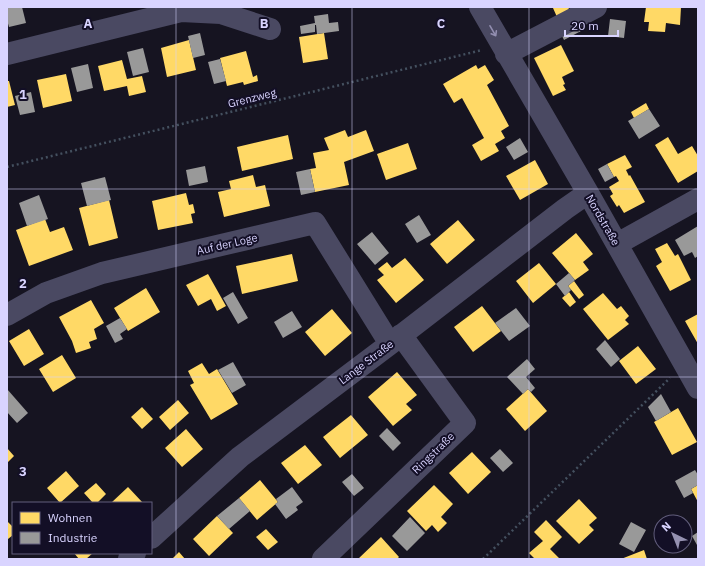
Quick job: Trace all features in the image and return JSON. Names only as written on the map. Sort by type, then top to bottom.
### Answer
[{"type":"street","name":"Nordstraße","points":[[480,7],[617,244],[698,388]]},
{"type":"street","points":[[504,50],[596,7]]},
{"type":"street","points":[[7,54],[181,11],[221,13],[270,29]]},
{"type":"street","name":"Lange Straße","points":[[152,537],[240,457],[565,209],[588,194]]},
{"type":"street","points":[[617,244],[698,199]]},
{"type":"street","name":"Auf der Loge","points":[[7,315],[46,293],[102,273],[315,223],[395,340]]},
{"type":"street","name":"Ringstraße","points":[[323,559],[465,422],[395,340]]},
{"type":"path","name":"Grenzweg","points":[[7,167],[504,50]]},
{"type":"path","points":[[483,559],[684,364]]},
{"type":"building: Wohnen","points":[[568,7],[570,11],[557,17],[553,8]]},
{"type":"building: Wohnen","points":[[646,7],[681,7],[680,25],[666,23],[665,32],[648,31],[649,22],[644,22]]},
{"type":"building: Wohnen","points":[[324,33],[328,59],[303,63],[299,37]]},
{"type":"building: Wohnen","points":[[189,40],[196,70],[167,77],[161,48]]},
{"type":"building: Wohnen","points":[[561,45],[574,71],[562,77],[565,84],[563,85],[566,90],[553,96],[534,58]]},
{"type":"building: Wohnen","points":[[246,51],[253,77],[257,75],[258,81],[244,85],[243,82],[227,86],[220,58]]},
{"type":"building: Wohnen","points":[[122,60],[127,79],[142,76],[146,92],[129,96],[127,86],[104,91],[98,66]]},
{"type":"building: Wohnen","points":[[476,65],[478,69],[485,65],[494,80],[487,85],[509,126],[501,131],[505,138],[495,144],[499,151],[481,161],[472,145],[484,138],[462,98],[454,103],[443,84]]},
{"type":"building: Wohnen","points":[[66,74],[72,101],[43,108],[37,80]]},
{"type":"building: Wohnen","points":[[7,81],[9,81],[15,105],[7,107]]},
{"type":"building: Wohnen","points":[[646,103],[649,109],[634,118],[631,112]]},
{"type":"building: Wohnen","points":[[345,130],[348,137],[366,130],[374,151],[344,162],[349,185],[315,192],[310,169],[316,168],[313,153],[329,150],[324,138]]},
{"type":"building: Wohnen","points":[[288,135],[293,159],[242,171],[237,147]]},
{"type":"building: Wohnen","points":[[668,137],[678,154],[692,146],[698,156],[698,171],[678,183],[655,145]]},
{"type":"building: Wohnen","points":[[408,143],[417,169],[386,180],[377,154]]},
{"type":"building: Wohnen","points":[[625,155],[632,167],[626,170],[645,202],[624,213],[619,205],[617,207],[610,196],[613,194],[609,187],[619,181],[616,176],[614,177],[607,164]]},
{"type":"building: Wohnen","points":[[535,160],[548,184],[520,200],[506,176]]},
{"type":"building: Wohnen","points":[[253,175],[256,187],[265,185],[270,206],[224,217],[218,192],[231,189],[229,181]]},
{"type":"building: Wohnen","points":[[186,193],[189,205],[193,204],[195,213],[191,214],[193,223],[158,230],[152,201]]},
{"type":"building: Wohnen","points":[[109,200],[118,238],[89,246],[79,208]]},
{"type":"building: Wohnen","points":[[45,219],[50,232],[64,227],[73,250],[29,266],[16,230]]},
{"type":"building: Wohnen","points":[[458,220],[475,240],[447,264],[430,244]]},
{"type":"building: Wohnen","points":[[576,233],[593,254],[583,262],[589,270],[575,280],[552,253]]},
{"type":"building: Wohnen","points":[[667,243],[675,256],[678,254],[691,280],[670,291],[656,266],[662,262],[655,249]]},
{"type":"building: Wohnen","points":[[292,254],[298,281],[242,294],[236,266]]},
{"type":"building: Wohnen","points":[[405,258],[424,280],[396,303],[377,280],[384,275],[378,269],[387,262],[392,268]]},
{"type":"building: Wohnen","points":[[539,263],[556,284],[533,303],[516,281]]},
{"type":"building: Wohnen","points":[[208,274],[226,306],[217,311],[211,299],[198,306],[186,285]]},
{"type":"building: Wohnen","points":[[574,281],[584,295],[579,299],[568,286]]},
{"type":"building: Wohnen","points":[[146,288],[160,312],[128,331],[114,308]]},
{"type":"building: Wohnen","points":[[569,292],[576,302],[570,307],[562,298]]},
{"type":"building: Wohnen","points":[[603,293],[617,309],[621,306],[629,316],[625,320],[629,324],[608,340],[583,309]]},
{"type":"building: Wohnen","points":[[91,300],[104,323],[94,329],[97,339],[89,342],[91,348],[76,353],[72,341],[59,317]]},
{"type":"building: Wohnen","points":[[482,306],[501,331],[473,352],[454,327]]},
{"type":"building: Wohnen","points":[[332,309],[352,333],[325,356],[305,332]]},
{"type":"building: Wohnen","points":[[698,314],[698,344],[685,321]]},
{"type":"building: Wohnen","points":[[29,329],[44,354],[24,366],[9,341]]},
{"type":"building: Wohnen","points":[[638,346],[656,369],[636,384],[619,361]]},
{"type":"building: Wohnen","points":[[62,355],[76,378],[53,392],[39,369]]},
{"type":"building: Wohnen","points":[[202,363],[209,374],[217,369],[238,404],[211,420],[190,385],[194,383],[188,371]]},
{"type":"building: Wohnen","points":[[397,372],[417,395],[406,404],[412,410],[393,426],[368,397]]},
{"type":"building: Wohnen","points":[[528,389],[547,411],[525,431],[506,409]]},
{"type":"building: Wohnen","points":[[178,400],[189,413],[170,430],[159,417]]},
{"type":"building: Wohnen","points":[[142,407],[153,419],[142,429],[131,417]]},
{"type":"building: Wohnen","points":[[678,408],[697,442],[672,455],[654,422]]},
{"type":"building: Wohnen","points":[[351,415],[368,435],[340,458],[323,437]]},
{"type":"building: Wohnen","points":[[186,429],[203,449],[182,467],[165,448]]},
{"type":"building: Wohnen","points":[[305,445],[322,465],[298,484],[281,463]]},
{"type":"building: Wohnen","points":[[7,448],[14,456],[7,463]]},
{"type":"building: Wohnen","points":[[472,452],[491,472],[468,494],[449,473]]},
{"type":"building: Wohnen","points":[[66,471],[79,486],[61,502],[59,502],[47,488]]},
{"type":"building: Wohnen","points":[[260,480],[278,502],[257,520],[239,498]]},
{"type":"building: Wohnen","points":[[96,483],[106,494],[98,502],[92,502],[84,493]]},
{"type":"building: Wohnen","points":[[434,485],[453,504],[441,517],[447,523],[438,532],[432,525],[426,531],[407,511]]},
{"type":"building: Wohnen","points":[[698,485],[698,502],[691,489]]},
{"type":"building: Wohnen","points":[[128,487],[142,502],[112,502]]},
{"type":"building: Wohnen","points":[[579,499],[597,518],[589,525],[594,530],[579,544],[556,521]]},
{"type":"building: Wohnen","points":[[217,516],[233,533],[209,556],[193,539]]},
{"type":"building: Wohnen","points":[[546,520],[562,537],[550,549],[560,559],[535,559],[529,553],[543,541],[534,532]]},
{"type":"building: Wohnen","points":[[7,521],[12,526],[12,536],[8,539]]},
{"type":"building: Wohnen","points":[[266,529],[278,542],[268,550],[256,537]]},
{"type":"building: Wohnen","points":[[381,537],[399,557],[397,559],[358,559]]},
{"type":"building: Wohnen","points":[[644,550],[647,559],[621,559]]},
{"type":"building: Wohnen","points":[[179,552],[185,559],[172,559]]},
{"type":"building: Wohnen","points":[[75,554],[92,554],[86,559],[79,559]]},
{"type":"building: Industrie","points":[[7,7],[22,7],[26,23],[9,27],[7,20]]},
{"type":"building: Industrie","points":[[328,14],[329,23],[338,22],[339,31],[317,34],[315,25],[315,32],[301,34],[300,26],[315,23],[314,16]]},
{"type":"building: Industrie","points":[[610,19],[626,21],[624,38],[608,36]]},
{"type":"building: Industrie","points":[[577,23],[581,31],[564,40],[560,32]]},
{"type":"building: Industrie","points":[[200,33],[205,55],[193,58],[188,36]]},
{"type":"building: Industrie","points":[[143,48],[149,72],[133,76],[127,52]]},
{"type":"building: Industrie","points":[[220,59],[226,81],[214,84],[208,62]]},
{"type":"building: Industrie","points":[[88,64],[93,88],[77,92],[71,68]]},
{"type":"building: Industrie","points":[[31,92],[35,112],[20,115],[15,96]]},
{"type":"building: Industrie","points":[[649,109],[660,126],[639,139],[628,121]]},
{"type":"building: Industrie","points":[[520,138],[528,152],[514,160],[506,147]]},
{"type":"building: Industrie","points":[[607,164],[614,177],[605,182],[598,169]]},
{"type":"building: Industrie","points":[[205,166],[208,182],[189,186],[186,170]]},
{"type":"building: Industrie","points":[[310,169],[315,192],[301,195],[296,172]]},
{"type":"building: Industrie","points":[[105,177],[111,200],[87,206],[81,183]]},
{"type":"building: Industrie","points":[[39,195],[48,219],[27,226],[19,203]]},
{"type":"building: Industrie","points":[[419,215],[431,235],[417,243],[405,224]]},
{"type":"building: Industrie","points":[[698,226],[698,256],[695,258],[692,252],[684,256],[675,240]]},
{"type":"building: Industrie","points":[[372,232],[389,253],[375,265],[357,244]]},
{"type":"building: Industrie","points":[[569,273],[575,280],[568,286],[571,290],[565,296],[556,284]]},
{"type":"building: Industrie","points":[[233,292],[248,318],[238,324],[223,298]]},
{"type":"building: Industrie","points":[[516,308],[530,326],[509,341],[495,323]]},
{"type":"building: Industrie","points":[[292,311],[302,327],[283,338],[274,322]]},
{"type":"building: Industrie","points":[[120,318],[127,329],[120,334],[123,339],[115,343],[106,326]]},
{"type":"building: Industrie","points":[[605,340],[620,359],[611,367],[596,349]]},
{"type":"building: Industrie","points":[[527,359],[535,369],[526,377],[535,388],[531,392],[528,389],[523,394],[507,377]]},
{"type":"building: Industrie","points":[[233,362],[246,385],[232,393],[218,370]]},
{"type":"building: Industrie","points":[[7,389],[28,413],[17,423],[7,412]]},
{"type":"building: Industrie","points":[[661,394],[671,412],[656,421],[648,407]]},
{"type":"building: Industrie","points":[[387,428],[401,443],[393,451],[379,436]]},
{"type":"building: Industrie","points":[[500,449],[513,463],[503,472],[490,458]]},
{"type":"building: Industrie","points":[[695,470],[698,475],[698,485],[691,489],[693,493],[684,498],[675,481]]},
{"type":"building: Industrie","points":[[352,474],[364,488],[354,496],[342,482]]},
{"type":"building: Industrie","points":[[292,487],[303,502],[296,507],[298,510],[286,519],[275,504],[278,502],[276,499]]},
{"type":"building: Industrie","points":[[239,498],[250,511],[229,529],[217,516]]},
{"type":"building: Industrie","points":[[410,517],[425,533],[407,551],[392,536]]},
{"type":"building: Industrie","points":[[631,522],[646,530],[634,552],[619,544]]},
{"type":"building: Industrie","points":[[698,532],[698,545],[693,538],[693,535]]}]
